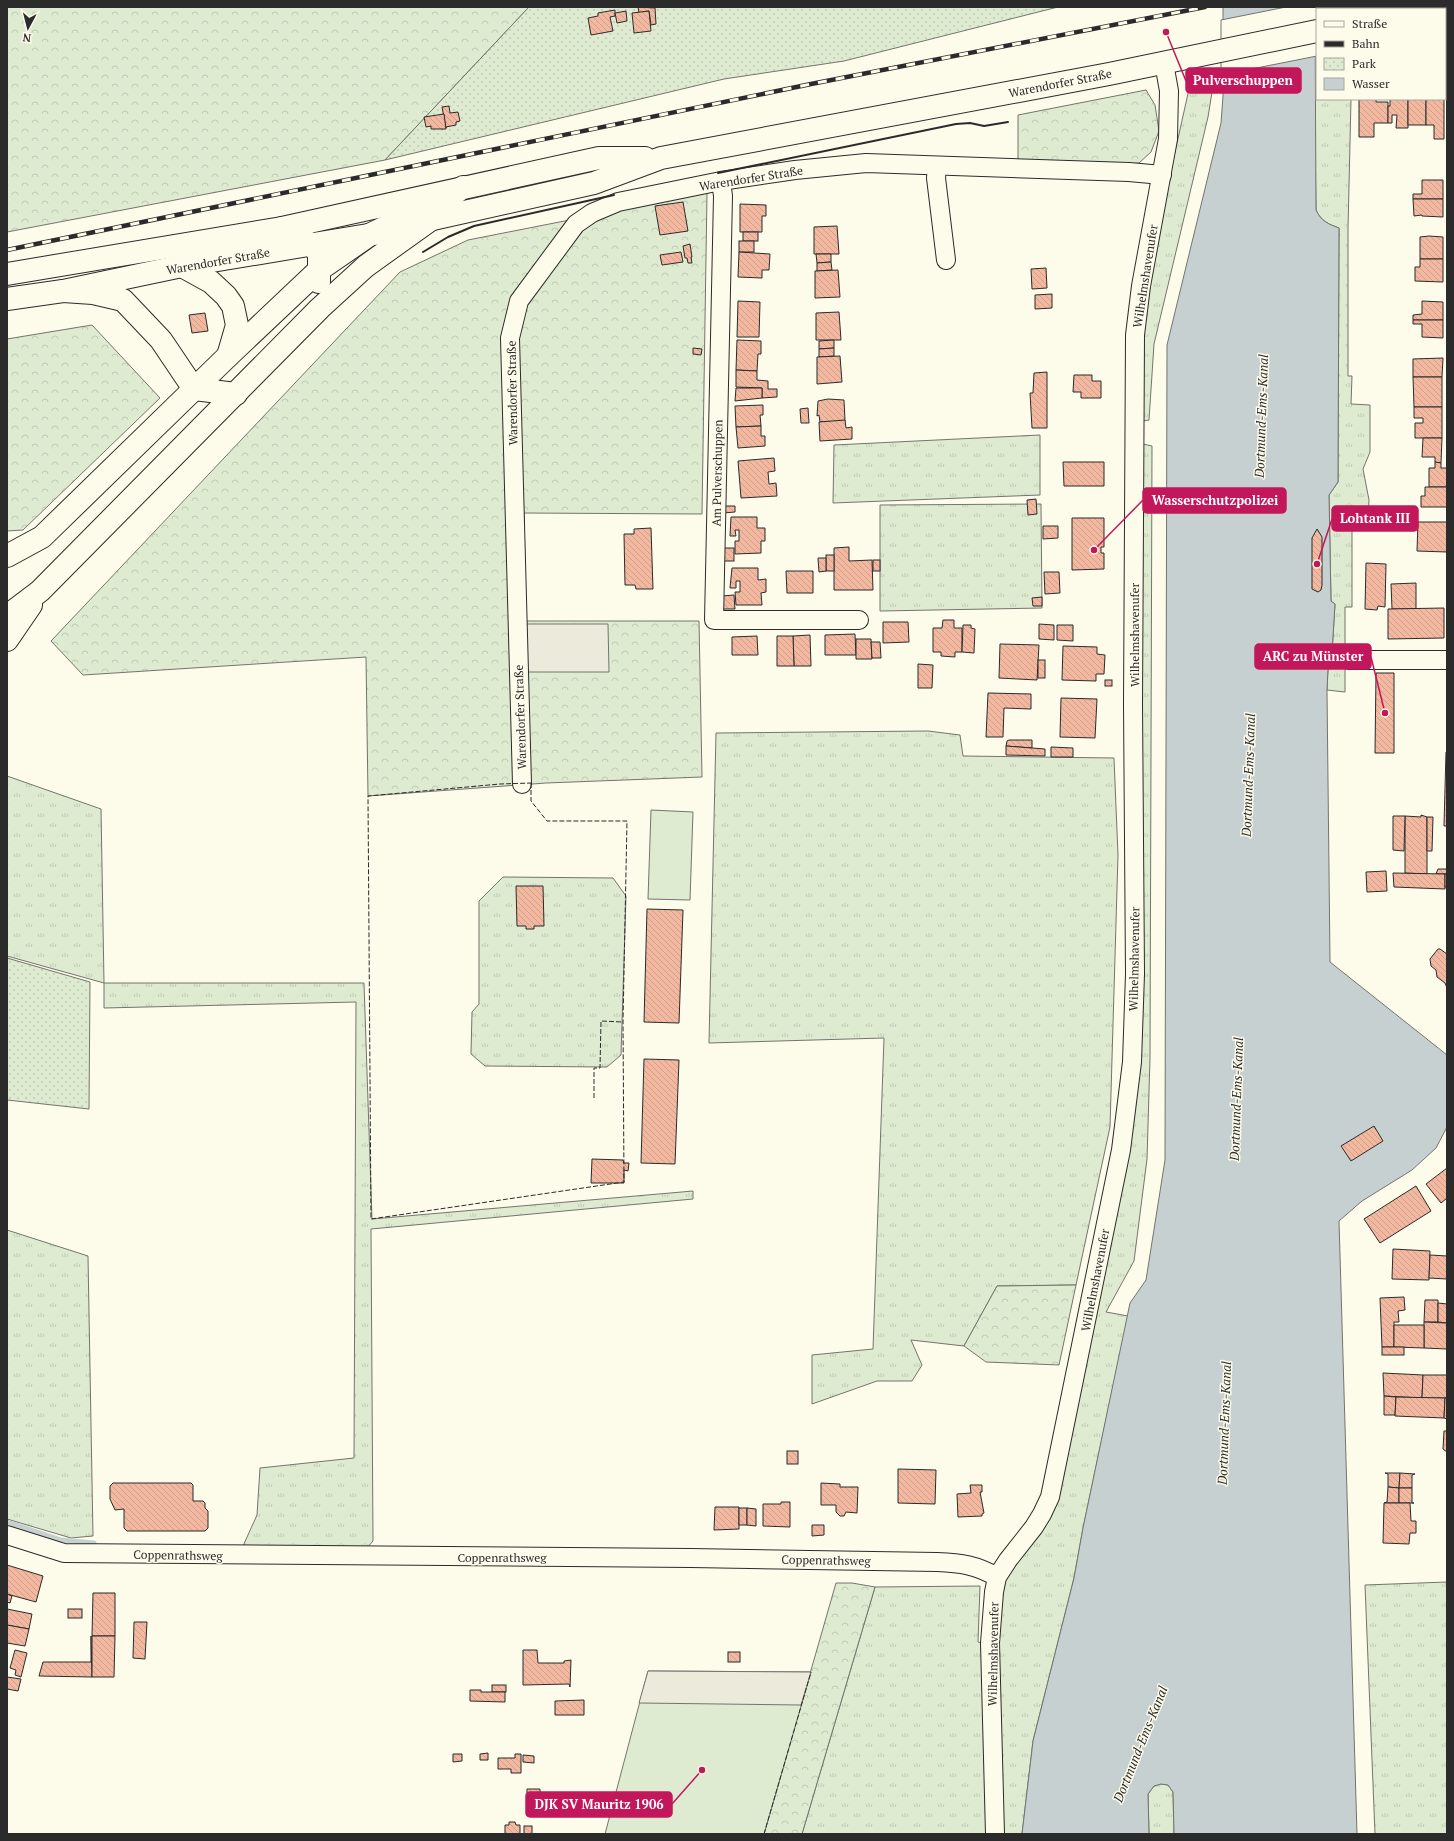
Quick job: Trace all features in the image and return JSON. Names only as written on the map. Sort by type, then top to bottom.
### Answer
[{"type":"main road","name":"Warendorfer Straße","points":[[7,299],[63,291],[182,266],[371,234],[433,218],[594,183],[661,158],[1212,53],[1316,31]]},
{"type":"main road","name":"Warendorfer Straße","points":[[7,274],[282,228],[599,158],[661,158]]},
{"type":"main road","points":[[7,556],[42,537],[228,356],[319,270],[371,234],[453,195],[463,187]]},
{"type":"main road","points":[[7,616],[40,591],[320,308],[366,266],[433,218]]},
{"type":"main road","points":[[282,228],[295,232],[319,252],[320,308]]},
{"type":"main road","points":[[182,266],[212,282],[226,296],[232,306],[237,325],[228,356]]},
{"type":"main road","points":[[63,291],[93,293],[123,300],[161,340],[194,389],[236,394]]},
{"type":"main road","points":[[7,640],[40,591]]},
{"type":"street","name":"Wilhelmshavenufer","points":[[995,1834],[990,1643],[992,1605],[997,1577],[1008,1560],[1034,1527],[1050,1497],[1121,1150],[1132,1062],[1135,974],[1133,665],[1135,336],[1141,286],[1168,139],[1169,91],[1164,62]]},
{"type":"street","name":"Warendorfer Straße","points":[[522,784],[510,338],[519,301],[576,224],[592,213],[618,202],[721,181],[795,170],[866,163],[1129,172],[1162,175]]},
{"type":"street","points":[[937,166],[936,178],[946,260]]},
{"type":"street","name":"Am Pulverschuppen","points":[[721,181],[723,196],[714,620],[859,620]]},
{"type":"street","points":[[1349,660],[1447,660]]},
{"type":"street","name":"Coppenrathsweg","points":[[7,1535],[64,1553],[691,1558],[937,1562],[955,1563],[981,1568],[997,1577]]},
{"type":"green space","points":[[7,7],[529,7],[385,160],[7,232]]},
{"type":"green space","points":[[529,7],[1058,7],[844,61],[724,79],[385,160]]},
{"type":"green space","points":[[1316,56],[1316,100],[1351,100],[1348,229],[1348,376],[1352,376],[1351,404],[1370,405],[1370,452],[1363,469],[1369,500],[1368,520],[1352,522],[1352,607],[1345,607],[1345,692],[1327,690],[1328,669],[1332,653],[1335,604],[1331,601],[1329,495],[1338,482],[1339,228],[1325,222],[1316,210],[1314,57]]},
{"type":"green space","points":[[1213,86],[1208,117],[1154,344],[1149,420],[1143,421],[1139,336],[1169,179],[1189,89]]},
{"type":"green space","points":[[1146,90],[1155,105],[1159,131],[1151,152],[1139,163],[1117,165],[1018,162],[1018,115]]},
{"type":"green space","points":[[707,193],[702,514],[524,513],[526,621],[699,621],[702,777],[546,783],[368,796],[366,657],[83,675],[51,641],[400,272],[468,240]]},
{"type":"green space","points":[[92,325],[160,398],[23,530],[7,531],[7,339]]},
{"type":"green space","points":[[1040,435],[1040,495],[833,503],[834,445]]},
{"type":"green space","points":[[1143,444],[1152,446],[1150,1058],[1147,1159],[1134,1261],[1106,1312],[1128,1316],[1083,1528],[1074,1578],[1033,1741],[1022,1834],[802,1834],[875,1587],[980,1586],[978,1642],[998,1647],[1000,1609],[1005,1580],[1015,1564],[1042,1531],[1057,1500],[1080,1395],[1128,1155],[1141,618]]},
{"type":"green space","points":[[1041,504],[1042,608],[880,611],[880,505]]},
{"type":"green space","points":[[928,731],[960,735],[963,756],[1114,758],[1118,855],[1110,1127],[1076,1285],[997,1286],[964,1346],[911,1340],[922,1365],[912,1381],[877,1381],[812,1404],[812,1355],[873,1349],[884,1038],[709,1043],[716,733]]},
{"type":"green space","points":[[7,776],[101,809],[104,983],[7,956]]},
{"type":"green space","points":[[651,810],[693,812],[690,900],[648,899]]},
{"type":"green space","points":[[503,877],[613,878],[626,896],[621,1055],[607,1067],[485,1066],[471,1054],[472,1012],[479,1004],[479,901]]},
{"type":"green space","points":[[7,958],[90,982],[89,1109],[7,1100]]},
{"type":"green space","points":[[104,983],[364,983],[372,1219],[693,1191],[693,1199],[371,1229],[373,1541],[367,1548],[243,1546],[257,1515],[260,1468],[354,1458],[356,1002],[104,1008]]},
{"type":"green space","points":[[7,1230],[88,1256],[93,1536],[71,1538],[7,1519]]},
{"type":"green space","points":[[1076,1285],[1059,1365],[986,1362],[964,1346],[997,1286]]},
{"type":"green space","points":[[1447,1582],[1447,1834],[1375,1834],[1365,1585]]},
{"type":"green space","points":[[836,1583],[852,1583],[875,1587],[802,1834],[764,1834]]},
{"type":"green space","points":[[648,1671],[811,1672],[764,1834],[605,1834]]},
{"type":"green space","points":[[1161,1784],[1168,1785],[1173,1792],[1174,1834],[1149,1834],[1148,1794],[1154,1786]]},
{"type":"shaded area","points":[[526,624],[608,624],[609,672],[526,672]]},
{"type":"shaded area","points":[[648,1671],[811,1672],[801,1705],[639,1703]]},
{"type":"water","name":"Dortmund-Ems-Kanal","points":[[1223,7],[1315,7],[1316,210],[1325,222],[1339,228],[1338,482],[1329,495],[1331,601],[1335,604],[1332,653],[1328,669],[1327,690],[1330,962],[1447,1055],[1447,1127],[1436,1148],[1412,1170],[1362,1201],[1339,1221],[1357,1834],[1174,1834],[1173,1792],[1168,1785],[1161,1784],[1154,1786],[1148,1794],[1149,1834],[1022,1834],[1033,1741],[1074,1578],[1130,1303],[1146,1280],[1165,1160],[1167,345],[1221,123],[1223,96]]},
{"type":"pier","points":[[1286,7],[1317,7],[1316,56],[1221,75],[1221,20]]},
{"type":"building","points":[[638,7],[655,8],[656,24],[651,25],[649,11],[639,13]]},
{"type":"building","points":[[615,10],[615,16],[610,17],[613,31],[591,35],[588,18],[598,16],[598,13]]},
{"type":"building","points":[[626,11],[627,21],[617,23],[615,13]]},
{"type":"building","points":[[649,11],[651,31],[634,33],[632,13]]},
{"type":"building","points":[[1359,100],[1388,102],[1388,123],[1374,123],[1374,137],[1359,137]]},
{"type":"building","points":[[1390,100],[1408,100],[1408,128],[1396,128],[1397,115],[1392,115],[1392,123],[1388,123],[1388,106],[1390,106]]},
{"type":"building","points":[[1408,100],[1426,100],[1426,125],[1408,125]]},
{"type":"building","points":[[1426,100],[1444,100],[1444,139],[1434,139],[1434,125],[1426,125]]},
{"type":"building","points":[[449,106],[450,113],[458,112],[460,121],[456,122],[456,125],[446,128],[442,107]]},
{"type":"building","points":[[444,114],[446,129],[431,129],[431,126],[426,127],[424,117]]},
{"type":"building","points":[[1422,180],[1443,180],[1443,199],[1413,199],[1413,194],[1422,194]]},
{"type":"building","points":[[1413,199],[1443,199],[1443,217],[1422,215],[1414,216]]},
{"type":"building","points":[[683,202],[688,231],[660,235],[655,206]]},
{"type":"building","points":[[740,204],[766,205],[766,216],[762,216],[762,232],[740,232]]},
{"type":"building","points":[[837,226],[839,254],[814,254],[814,227]]},
{"type":"building","points":[[743,232],[758,232],[758,241],[743,241]]},
{"type":"building","points":[[1420,237],[1443,237],[1443,259],[1420,259]]},
{"type":"building","points":[[739,241],[754,241],[754,252],[739,252]]},
{"type":"building","points":[[690,244],[692,263],[688,263],[687,258],[685,258],[683,246]]},
{"type":"building","points":[[681,252],[683,262],[662,265],[660,255]]},
{"type":"building","points":[[739,252],[770,254],[769,270],[762,270],[762,278],[738,277]]},
{"type":"building","points":[[816,254],[831,254],[831,262],[817,263]]},
{"type":"building","points":[[1420,259],[1443,259],[1443,282],[1415,281],[1415,267],[1420,267]]},
{"type":"building","points":[[831,262],[832,270],[817,271],[817,263]]},
{"type":"building","points":[[1046,268],[1047,288],[1032,289],[1031,269]]},
{"type":"building","points":[[838,270],[840,297],[815,298],[815,271]]},
{"type":"building","points":[[1052,294],[1052,308],[1035,309],[1035,295]]},
{"type":"building","points":[[738,301],[760,302],[759,337],[737,337]]},
{"type":"building","points":[[1422,301],[1443,302],[1443,320],[1413,320],[1413,315],[1422,314]]},
{"type":"building","points":[[839,312],[841,340],[816,340],[816,313]]},
{"type":"building","points":[[205,313],[208,331],[192,333],[189,315]]},
{"type":"building","points":[[1413,320],[1443,320],[1443,338],[1422,337],[1422,324],[1413,324]]},
{"type":"building","points":[[737,340],[761,341],[761,354],[758,354],[757,371],[736,370]]},
{"type":"building","points":[[834,340],[834,348],[819,349],[819,341]]},
{"type":"building","points":[[693,348],[702,349],[701,355],[693,354]]},
{"type":"building","points":[[834,348],[834,356],[819,357],[819,349]]},
{"type":"building","points":[[840,356],[842,382],[817,384],[817,357]]},
{"type":"building","points":[[1443,358],[1442,377],[1413,377],[1413,359]]},
{"type":"building","points":[[736,370],[757,371],[757,380],[768,381],[768,389],[777,389],[777,397],[762,398],[762,388],[736,387]]},
{"type":"building","points":[[1047,372],[1047,428],[1032,428],[1030,393],[1033,393],[1034,373]]},
{"type":"building","points":[[1074,375],[1092,375],[1092,381],[1101,381],[1101,398],[1081,398],[1081,392],[1073,392]]},
{"type":"building","points":[[1413,377],[1442,377],[1442,407],[1414,407]]},
{"type":"building","points":[[736,388],[762,388],[762,398],[735,401]]},
{"type":"building","points":[[828,399],[844,400],[845,421],[820,422],[819,415],[817,416],[818,401]]},
{"type":"building","points":[[763,405],[763,415],[760,415],[761,426],[736,427],[735,406]]},
{"type":"building","points":[[1414,407],[1442,407],[1442,438],[1415,438],[1415,423],[1423,423],[1423,418],[1414,418]]},
{"type":"building","points":[[808,408],[809,423],[801,423],[800,409]]},
{"type":"building","points":[[845,420],[846,428],[852,427],[852,439],[820,441],[819,422]]},
{"type":"building","points":[[761,426],[761,436],[765,436],[765,446],[738,448],[736,427]]},
{"type":"building","points":[[1423,438],[1442,438],[1441,463],[1435,462],[1435,457],[1422,457]]},
{"type":"building","points":[[774,458],[775,471],[768,472],[769,484],[776,483],[777,496],[741,498],[738,461]]},
{"type":"building","points":[[1063,462],[1104,462],[1104,486],[1064,486]]},
{"type":"building","points":[[1435,462],[1441,463],[1441,468],[1447,468],[1447,487],[1429,487],[1429,468],[1435,468]]},
{"type":"building","points":[[1425,487],[1447,487],[1447,507],[1421,507],[1421,496],[1425,496]]},
{"type":"building","points":[[1036,499],[1037,514],[1028,515],[1027,500]]},
{"type":"building","points":[[723,506],[735,506],[735,512],[723,513]]},
{"type":"building","points":[[731,517],[757,517],[757,528],[765,528],[765,541],[761,541],[761,553],[735,554],[735,541],[739,541],[739,530],[735,530],[736,536],[730,536]]},
{"type":"building","points":[[1072,518],[1104,518],[1104,547],[1101,547],[1101,553],[1104,553],[1104,569],[1072,570]]},
{"type":"building","points":[[1418,522],[1447,522],[1447,552],[1417,551]]},
{"type":"building","points":[[1043,526],[1058,526],[1058,538],[1043,539]]},
{"type":"building","points":[[651,528],[653,589],[636,589],[635,585],[625,585],[624,534],[634,534],[634,529]]},
{"type":"building","points":[[1317,529],[1322,537],[1322,585],[1321,590],[1318,592],[1312,589],[1312,538]]},
{"type":"building","points":[[849,547],[849,561],[872,560],[873,590],[834,590],[834,548]]},
{"type":"building","points":[[722,548],[734,548],[734,561],[722,561]]},
{"type":"building","points":[[826,555],[834,555],[834,571],[826,571]]},
{"type":"building","points":[[818,558],[826,558],[826,571],[819,572]]},
{"type":"building","points":[[873,560],[880,560],[880,571],[873,571]]},
{"type":"building","points":[[1366,563],[1386,564],[1385,607],[1378,606],[1377,610],[1365,609]]},
{"type":"building","points":[[732,568],[758,568],[758,580],[766,579],[766,592],[761,593],[762,605],[736,605],[735,592],[740,592],[740,581],[736,581],[736,588],[730,588]]},
{"type":"building","points":[[786,571],[813,571],[813,593],[787,593]]},
{"type":"building","points":[[1044,572],[1059,572],[1060,593],[1045,594]]},
{"type":"building","points":[[1416,583],[1416,609],[1392,609],[1391,584]]},
{"type":"building","points":[[734,595],[735,609],[722,609],[722,596]]},
{"type":"building","points":[[1042,597],[1042,606],[1033,606],[1032,598]]},
{"type":"building","points":[[1444,608],[1444,638],[1388,639],[1388,609]]},
{"type":"building","points":[[943,620],[954,620],[954,628],[962,628],[962,652],[955,652],[955,657],[941,656],[941,652],[933,652],[933,628],[942,628]]},
{"type":"building","points":[[883,622],[908,622],[909,642],[883,643]]},
{"type":"building","points":[[1039,624],[1054,625],[1054,640],[1039,639]]},
{"type":"building","points":[[963,625],[971,625],[971,628],[975,629],[974,653],[962,652]]},
{"type":"building","points":[[1057,625],[1073,625],[1073,641],[1057,640]]},
{"type":"building","points":[[855,634],[856,655],[825,655],[825,635]]},
{"type":"building","points":[[810,635],[811,666],[794,666],[793,636]]},
{"type":"building","points":[[757,636],[758,655],[732,655],[732,637]]},
{"type":"building","points":[[777,636],[793,636],[794,666],[777,666]]},
{"type":"building","points":[[856,639],[871,639],[872,659],[856,659]]},
{"type":"building","points":[[871,642],[880,642],[881,658],[872,658]]},
{"type":"building","points":[[1000,644],[1039,645],[1037,680],[999,678]]},
{"type":"building","points":[[1063,646],[1097,647],[1097,654],[1105,655],[1104,674],[1096,674],[1096,681],[1062,680]]},
{"type":"building","points":[[1038,660],[1045,660],[1045,678],[1038,678]]},
{"type":"building","points":[[918,664],[933,665],[932,688],[918,688]]},
{"type":"building","points":[[1376,673],[1394,673],[1394,753],[1375,753]]},
{"type":"building","points":[[1105,680],[1112,680],[1112,686],[1105,686]]},
{"type":"building","points":[[988,693],[1031,694],[1031,709],[1004,708],[1003,737],[986,737]]},
{"type":"building","points":[[1061,698],[1097,699],[1095,738],[1060,737]]},
{"type":"building","points":[[1032,740],[1032,748],[1006,746],[1007,741]]},
{"type":"building","points":[[1006,746],[1045,749],[1045,756],[1006,755]]},
{"type":"building","points":[[1051,747],[1073,748],[1073,757],[1051,757]]},
{"type":"building","points":[[1446,752],[1447,826],[1444,826]]},
{"type":"building","points":[[1421,815],[1427,817],[1427,874],[1405,873],[1405,816],[1421,817]]},
{"type":"building","points":[[1393,816],[1405,816],[1404,851],[1393,850]]},
{"type":"building","points":[[1427,817],[1433,817],[1432,851],[1427,851]]},
{"type":"building","points":[[1438,869],[1447,869],[1447,874],[1436,874]]},
{"type":"building","points":[[1386,871],[1387,891],[1367,892],[1366,872]]},
{"type":"building","points":[[1393,873],[1445,874],[1445,889],[1394,887]]},
{"type":"building","points":[[1445,874],[1447,874],[1447,887],[1445,887]]},
{"type":"building","points":[[516,886],[543,886],[544,926],[534,926],[534,929],[526,929],[526,926],[517,926]]},
{"type":"building","points":[[647,909],[683,910],[679,1023],[644,1022]]},
{"type":"building","points":[[1438,949],[1447,954],[1447,988],[1445,983],[1437,977],[1436,970],[1431,966],[1430,959]]},
{"type":"building","points":[[644,1059],[679,1060],[675,1164],[641,1163]]},
{"type":"building","points":[[1374,1126],[1383,1141],[1351,1161],[1341,1146]]},
{"type":"building","points":[[592,1159],[623,1160],[624,1163],[629,1163],[628,1171],[624,1170],[624,1183],[591,1183]]},
{"type":"building","points":[[1447,1168],[1447,1198],[1441,1203],[1426,1184]]},
{"type":"building","points":[[1416,1186],[1431,1211],[1380,1243],[1364,1219]]},
{"type":"building","points":[[1393,1249],[1430,1251],[1429,1280],[1392,1279]]},
{"type":"building","points":[[1430,1255],[1447,1256],[1447,1279],[1429,1278]]},
{"type":"building","points":[[1404,1297],[1405,1310],[1398,1311],[1399,1322],[1394,1322],[1394,1347],[1382,1347],[1380,1298]]},
{"type":"building","points":[[1425,1300],[1438,1300],[1438,1322],[1424,1322]]},
{"type":"building","points":[[1438,1303],[1447,1304],[1447,1323],[1438,1322]]},
{"type":"building","points":[[1424,1322],[1447,1323],[1447,1349],[1424,1348]]},
{"type":"building","points":[[1394,1325],[1424,1325],[1424,1348],[1394,1347]]},
{"type":"building","points":[[1382,1347],[1404,1347],[1404,1355],[1382,1355]]},
{"type":"building","points":[[1383,1373],[1423,1375],[1422,1398],[1384,1396]]},
{"type":"building","points":[[1423,1375],[1447,1375],[1447,1398],[1422,1398]]},
{"type":"building","points":[[1384,1396],[1396,1397],[1395,1415],[1384,1415]]},
{"type":"building","points":[[1396,1397],[1445,1398],[1444,1418],[1395,1416]]},
{"type":"building","points":[[1445,1398],[1447,1398],[1447,1419],[1444,1418]]},
{"type":"building","points":[[1444,1431],[1447,1431],[1447,1452],[1443,1449]]},
{"type":"building","points":[[787,1451],[798,1451],[798,1464],[787,1464]]},
{"type":"building","points":[[898,1469],[936,1470],[935,1504],[898,1503]]},
{"type":"building","points":[[1385,1473],[1400,1473],[1399,1488],[1388,1487],[1388,1474]]},
{"type":"building","points":[[1400,1473],[1415,1474],[1412,1475],[1412,1488],[1399,1488]]},
{"type":"building","points":[[113,1483],[191,1483],[193,1485],[193,1501],[203,1501],[205,1503],[205,1508],[208,1511],[208,1528],[205,1531],[127,1531],[124,1528],[124,1509],[115,1510],[110,1499],[110,1486]]},
{"type":"building","points":[[821,1483],[840,1484],[840,1487],[858,1487],[857,1513],[846,1512],[844,1516],[840,1516],[836,1512],[836,1505],[821,1505]]},
{"type":"building","points":[[970,1485],[982,1485],[982,1492],[980,1492],[984,1513],[982,1516],[958,1517],[957,1494],[971,1493]]},
{"type":"building","points":[[1388,1487],[1399,1488],[1399,1503],[1384,1503],[1387,1502]]},
{"type":"building","points":[[1399,1488],[1412,1488],[1412,1503],[1399,1503]]},
{"type":"building","points":[[781,1502],[790,1502],[790,1527],[763,1526],[763,1504],[781,1504]]},
{"type":"building","points":[[1384,1503],[1410,1503],[1411,1521],[1416,1521],[1416,1533],[1410,1533],[1409,1544],[1383,1543]]},
{"type":"building","points":[[715,1507],[739,1507],[739,1529],[714,1530]]},
{"type":"building","points":[[739,1508],[747,1508],[747,1525],[739,1525]]},
{"type":"building","points":[[747,1508],[756,1509],[756,1526],[747,1525]]},
{"type":"building","points":[[812,1525],[824,1525],[824,1535],[812,1536]]},
{"type":"building","points":[[7,1565],[43,1576],[36,1602],[7,1594]]},
{"type":"building","points":[[93,1593],[115,1593],[115,1636],[92,1636]]},
{"type":"building","points":[[7,1594],[12,1596],[10,1603],[7,1602]]},
{"type":"building","points":[[7,1609],[32,1614],[29,1629],[7,1625]]},
{"type":"building","points":[[68,1609],[82,1609],[82,1618],[68,1618]]},
{"type":"building","points":[[134,1622],[147,1622],[145,1659],[133,1658]]},
{"type":"building","points":[[7,1625],[29,1629],[25,1646],[7,1643]]},
{"type":"building","points":[[91,1636],[92,1677],[39,1676],[43,1662],[91,1662]]},
{"type":"building","points":[[92,1636],[115,1636],[114,1677],[92,1677]]},
{"type":"building","points":[[15,1650],[27,1653],[21,1677],[15,1675],[16,1670],[10,1668]]},
{"type":"building","points":[[523,1650],[537,1650],[538,1663],[564,1663],[564,1661],[571,1660],[570,1687],[569,1684],[523,1685]]},
{"type":"building","points":[[728,1652],[740,1652],[740,1662],[728,1662]]},
{"type":"building","points":[[7,1677],[21,1679],[18,1691],[7,1689]]},
{"type":"building","points":[[492,1685],[506,1685],[506,1692],[492,1692]]},
{"type":"building","points":[[470,1690],[481,1690],[481,1692],[505,1692],[505,1702],[470,1701]]},
{"type":"building","points":[[584,1700],[584,1715],[555,1715],[555,1701]]},
{"type":"building","points":[[488,1753],[488,1760],[480,1760],[480,1754]]},
{"type":"building","points":[[453,1754],[462,1754],[462,1761],[453,1762]]},
{"type":"building","points":[[515,1754],[521,1754],[521,1773],[511,1773],[511,1769],[498,1769],[498,1758],[515,1758]]},
{"type":"building","points":[[523,1755],[534,1756],[534,1763],[523,1762]]},
{"type":"building","points":[[527,1789],[540,1789],[540,1795],[527,1796]]},
{"type":"building","points":[[509,1822],[515,1822],[516,1825],[520,1825],[520,1834],[505,1834],[505,1825],[509,1825]]},
{"type":"building","points":[[524,1826],[532,1826],[532,1834],[524,1834]]},
{"type":"waterway","points":[[7,1522],[61,1540],[94,1543]]},
{"type":"railway","points":[[7,250],[811,84],[1205,7]]},
{"type":"fence","points":[[531,783],[531,801],[547,821],[627,821],[623,1022],[624,1182],[371,1219],[368,796],[500,784],[531,783]]},
{"type":"fence","points":[[594,1098],[594,1068],[600,1068],[601,1021],[623,1022]]},
{"type":"fence","points":[[764,1834],[811,1672]]},
{"type":"wall","points":[[718,173],[956,124],[970,123],[984,126],[1008,122]]},
{"type":"wall","points":[[423,252],[448,237],[474,226],[614,195]]},
{"type":"place","name":"Pulverschuppen","points":[[1166,32]]},
{"type":"place","name":"Wasserschutzpolizei","points":[[1094,550]]},
{"type":"place","name":"Lohtank III","points":[[1317,564]]},
{"type":"place","name":"ARC zu Münster","points":[[1385,713]]},
{"type":"place","name":"DJK SV Mauritz 1906","points":[[702,1770]]}]
